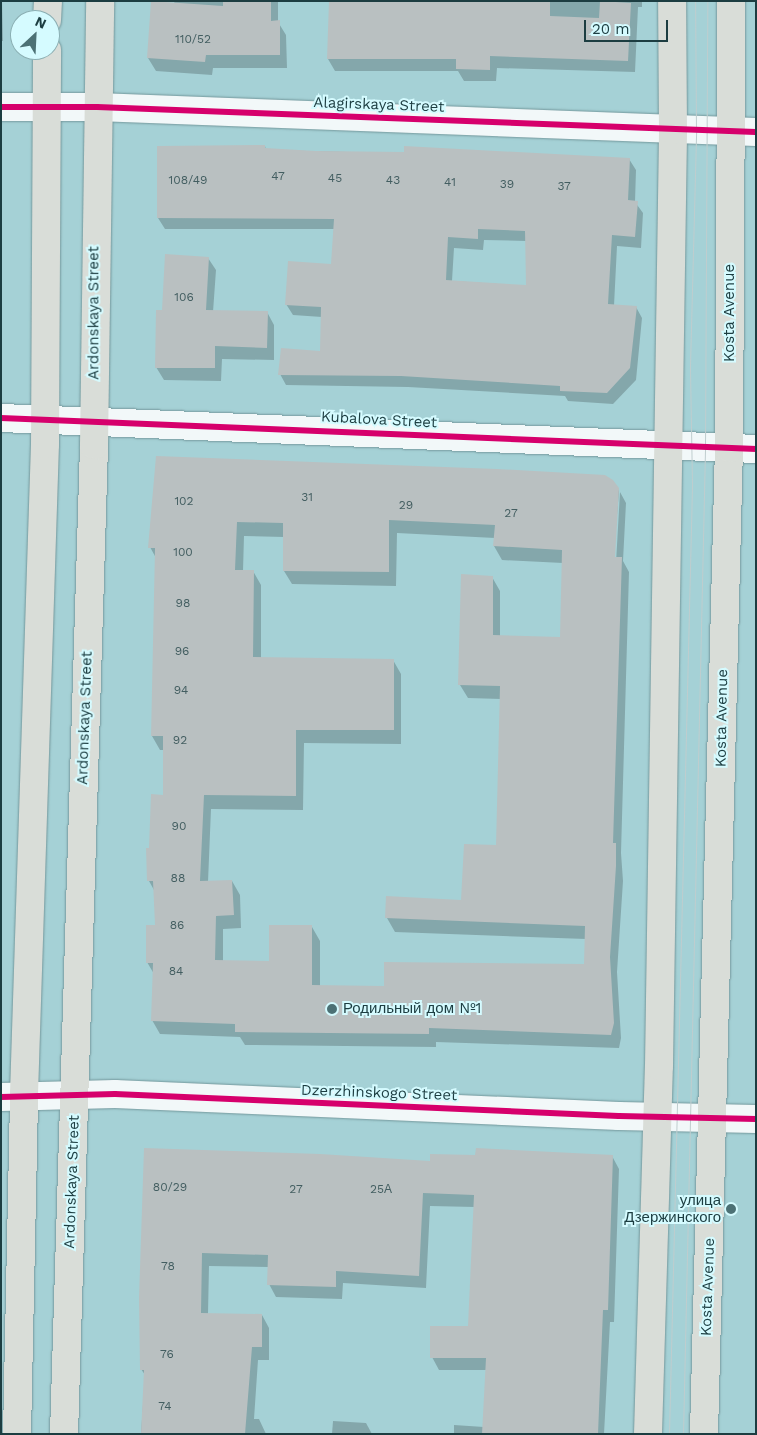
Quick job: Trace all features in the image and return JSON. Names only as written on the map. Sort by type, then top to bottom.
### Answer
[{"type":"main road","name":"Ardonskaya Street","points":[[64,1434],[94,420],[100,1]]},
{"type":"main road","points":[[648,1434],[657,1117],[669,448],[673,130],[672,1]]},
{"type":"main road","name":"Kosta Avenue","points":[[704,1434],[729,448],[743,132],[731,1]]},
{"type":"main road","points":[[18,1434],[13,1096],[44,419],[47,60]]},
{"type":"street","name":"Alagirskaya Street","points":[[1,107],[97,106],[743,132]]},
{"type":"street","name":"Kubalova Street","points":[[1,418],[94,420],[669,448],[756,449]]},
{"type":"street","name":"Dzerzhinskogo Street","points":[[13,1096],[74,1094],[657,1117],[756,1119]]},
{"type":"building","points":[[151,1],[223,6],[223,1],[271,1],[271,21],[280,20],[280,55],[206,55],[205,62],[147,58]]},
{"type":"building","points":[[329,1],[550,1],[550,16],[599,18],[600,1],[631,3],[628,61],[490,56],[490,70],[456,69],[456,59],[327,59]]},
{"type":"building","points":[[265,145],[265,148],[316,151],[404,152],[404,146],[630,158],[628,200],[638,201],[635,237],[612,235],[608,304],[637,306],[630,368],[607,393],[560,391],[560,386],[401,376],[278,375],[281,348],[320,351],[321,307],[285,305],[288,261],[331,264],[334,219],[157,218],[157,146]],"holes":[[[478,229],[525,231],[526,285],[446,280],[448,237],[478,239]]]},
{"type":"building","points":[[165,254],[209,257],[206,310],[268,311],[267,348],[215,346],[215,368],[155,368],[156,310],[162,310]]},
{"type":"building","points":[[156,456],[497,469],[605,475],[613,480],[619,488],[615,557],[622,557],[613,843],[616,843],[616,866],[610,957],[614,1023],[611,1035],[429,1028],[429,1034],[235,1032],[235,1024],[151,1021],[153,963],[146,963],[146,925],[155,925],[153,881],[147,881],[146,848],[149,848],[151,794],[163,795],[163,736],[151,736],[155,548],[148,548]],"holes":[[[389,520],[495,525],[493,546],[562,550],[560,637],[493,635],[493,576],[461,574],[458,685],[500,686],[496,845],[464,844],[461,900],[386,896],[385,918],[585,926],[584,964],[384,962],[384,986],[312,985],[312,925],[269,925],[269,961],[215,960],[216,916],[234,915],[232,880],[200,881],[204,795],[296,796],[296,730],[394,730],[394,659],[253,657],[254,570],[235,570],[237,522],[283,523],[283,571],[389,572]]]},
{"type":"building","points":[[144,1148],[320,1154],[430,1161],[430,1154],[475,1155],[476,1148],[613,1155],[608,1310],[603,1310],[598,1434],[482,1434],[486,1358],[430,1358],[430,1326],[468,1326],[474,1195],[423,1193],[419,1276],[336,1271],[336,1287],[267,1285],[268,1255],[202,1253],[201,1313],[262,1314],[262,1347],[252,1347],[245,1434],[141,1434],[144,1370],[140,1370],[139,1298]]},
{"type":"tram line","points":[[669,1434],[692,484],[690,366],[696,130],[695,1]]},
{"type":"tram line","points":[[683,1434],[705,447],[707,1]]},
{"type":"cycle path","points":[[1,107],[97,107],[756,132]]},
{"type":"cycle path","points":[[1,418],[756,449]]},
{"type":"cycle path","points":[[1,1097],[115,1094],[619,1116],[756,1119]]},
{"type":"place","name":"Родильный дом №1","points":[[332,1009]]},
{"type":"place","name":"улица Дзержинского","points":[[731,1209]]}]
